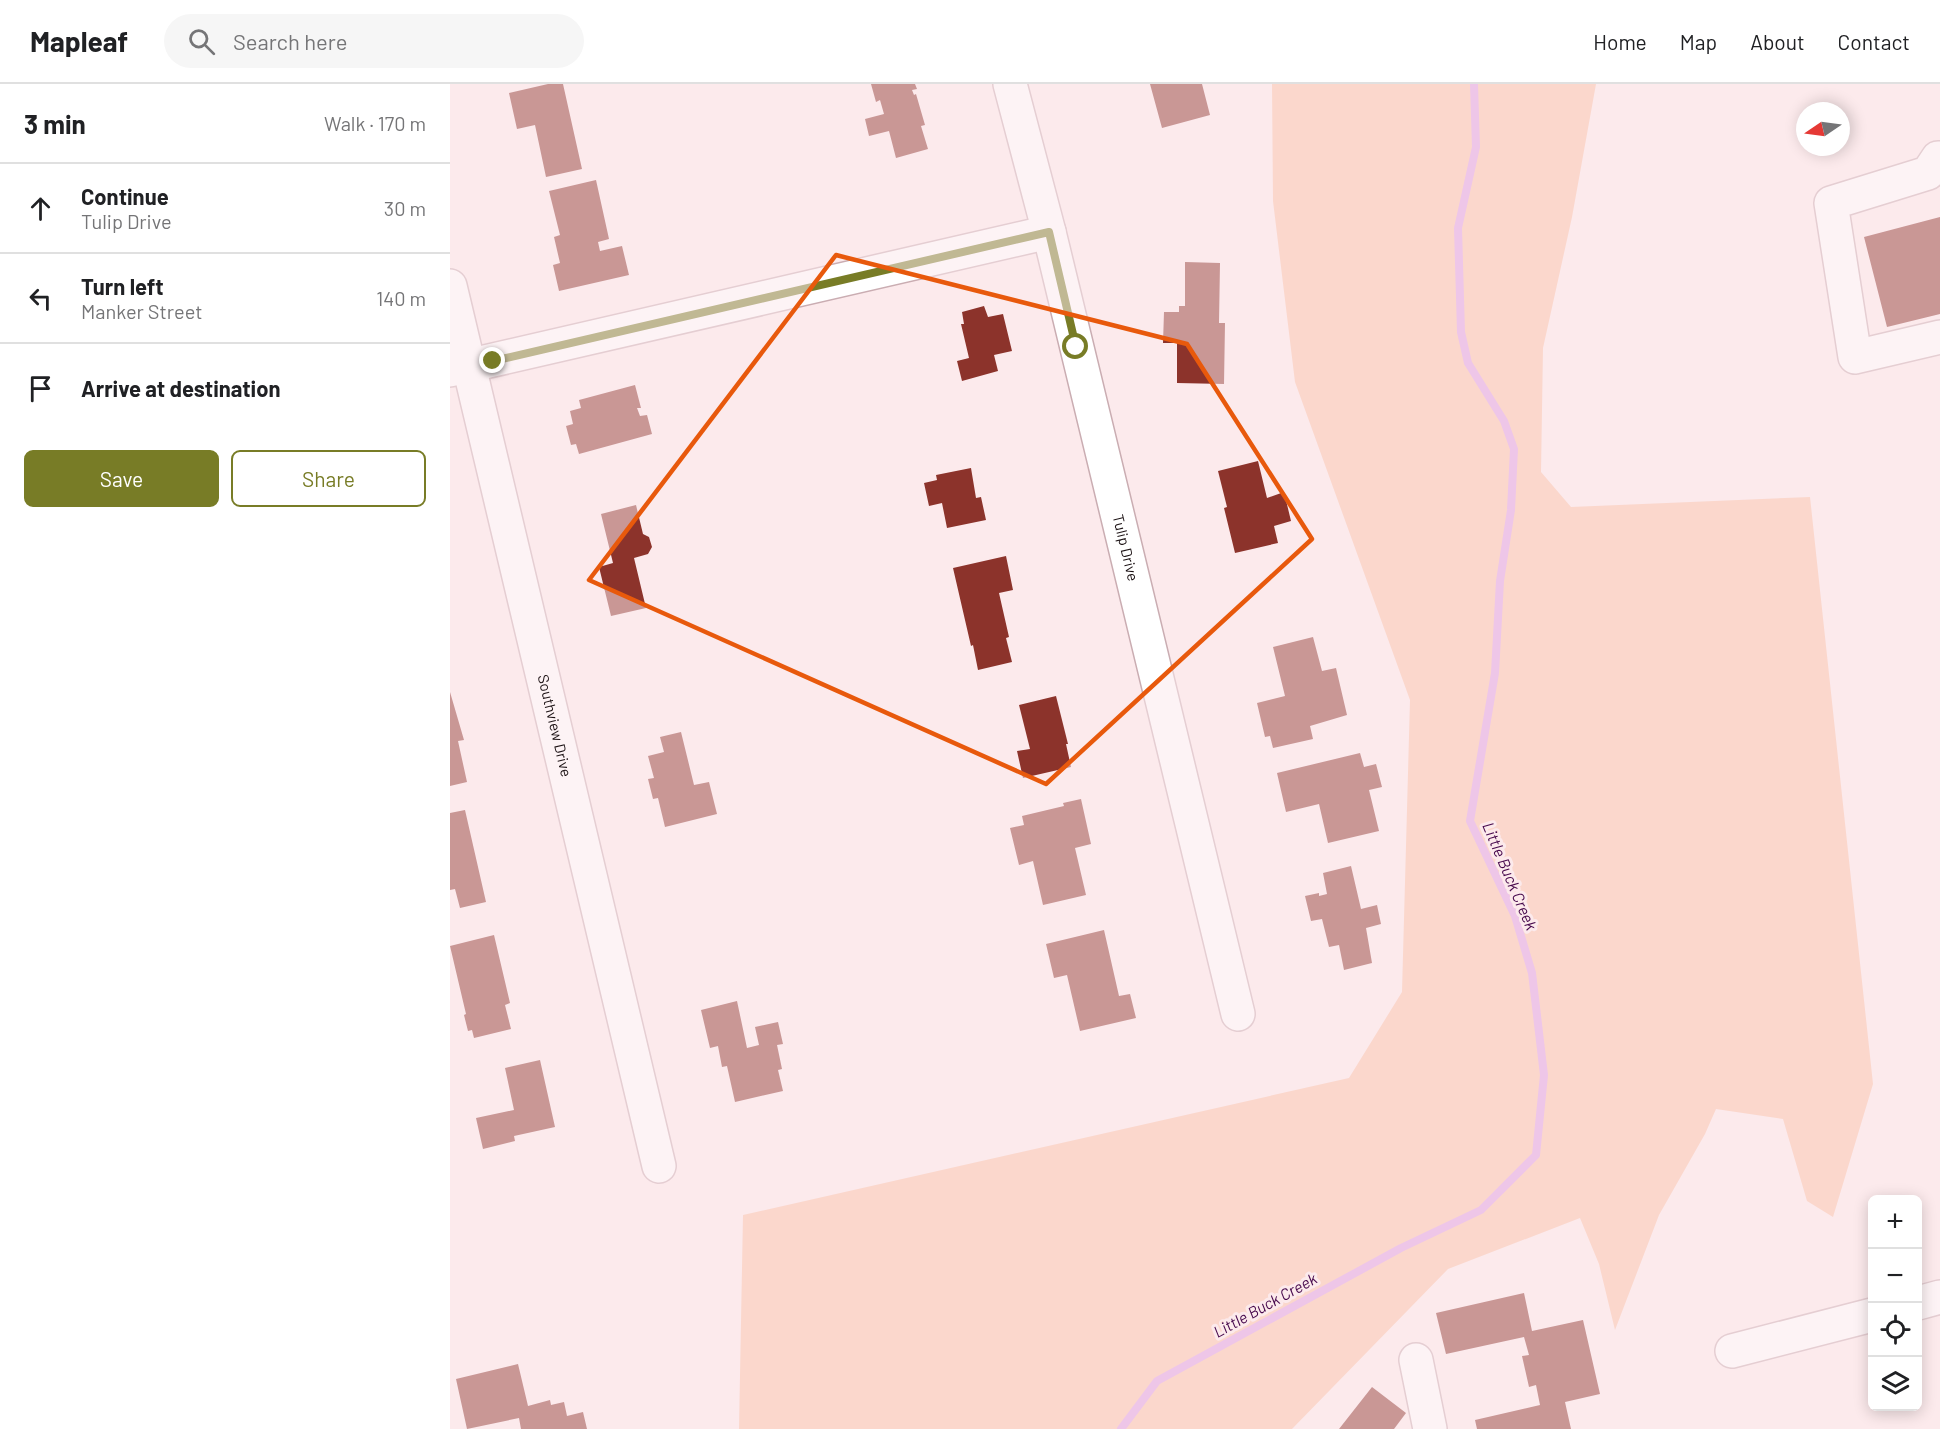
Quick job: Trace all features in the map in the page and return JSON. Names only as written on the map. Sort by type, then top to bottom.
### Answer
[{"type":"street","name":"Tulip Drive","points":[[1010,84],[1049,232],[1238,1014]]},
{"type":"street","points":[[1940,158],[1928,173],[1831,203],[1855,357],[1940,337]]},
{"type":"street","points":[[460,368],[1049,232]]},
{"type":"street","name":"Southview Drive","points":[[450,285],[460,368],[659,1166]]},
{"type":"street","points":[[1922,1302],[1940,1297]]},
{"type":"street","points":[[1732,1351],[1868,1316]]},
{"type":"street","points":[[1416,1360],[1431,1429]]},
{"type":"highlighted area","points":[[836,255],[1187,344],[1312,539],[1046,784],[589,580]]},
{"type":"shaded area","points":[[1272,84],[1596,84],[1572,217],[1543,348],[1541,472],[1571,507],[1810,497],[1873,1084],[1833,1217],[1807,1201],[1783,1119],[1716,1109],[1705,1134],[1659,1215],[1615,1330],[1599,1264],[1580,1218],[1448,1269],[1292,1429],[739,1429],[743,1215],[1349,1078],[1402,992],[1410,700],[1295,382],[1273,201]]},
{"type":"building","points":[[548,84],[563,84],[582,169],[546,177],[535,125],[517,129],[509,93]]},
{"type":"building","points":[[871,84],[915,84],[917,89],[912,90],[914,95],[916,94],[925,125],[921,126],[928,149],[896,158],[889,131],[869,136],[865,119],[884,114],[880,100],[876,102]]},
{"type":"building","points":[[1150,84],[1202,84],[1210,115],[1162,128]]},
{"type":"building","points":[[596,180],[609,239],[598,242],[600,251],[622,246],[629,275],[559,291],[553,265],[560,263],[554,237],[560,235],[549,191]]},
{"type":"building","points":[[1940,217],[1940,314],[1887,327],[1864,237]]},
{"type":"building","points":[[1185,262],[1220,263],[1219,323],[1225,323],[1224,384],[1177,383],[1177,343],[1163,343],[1164,312],[1179,312],[1179,306],[1185,306]]},
{"type":"building","points":[[984,306],[988,317],[1003,314],[1012,351],[994,355],[998,371],[962,381],[957,361],[969,358],[961,324],[964,324],[962,312]]},
{"type":"building","points":[[635,385],[641,408],[637,408],[640,416],[647,415],[652,434],[579,454],[576,444],[571,445],[566,426],[573,424],[570,411],[581,408],[579,400]]},
{"type":"building","points":[[1258,461],[1267,498],[1284,492],[1291,521],[1274,526],[1278,543],[1235,553],[1218,471]]},
{"type":"building","points":[[971,468],[976,498],[981,497],[986,520],[947,528],[942,503],[929,506],[924,483],[937,480],[936,475]]},
{"type":"building","points":[[636,505],[643,534],[649,537],[652,547],[648,554],[634,558],[646,608],[611,616],[599,567],[613,563],[601,514]]},
{"type":"building","points":[[1006,556],[1013,590],[999,593],[1012,662],[978,670],[953,568]]},
{"type":"building","points":[[1313,637],[1322,671],[1336,668],[1347,715],[1310,726],[1313,739],[1273,748],[1270,736],[1265,737],[1257,703],[1285,696],[1273,647]]},
{"type":"building","points":[[450,692],[464,740],[458,741],[467,782],[450,786]]},
{"type":"building","points":[[1056,696],[1068,744],[1066,744],[1071,767],[1023,778],[1017,751],[1030,749],[1019,705]]},
{"type":"building","points":[[681,732],[694,785],[709,782],[717,814],[665,827],[658,798],[653,799],[648,779],[654,778],[648,756],[664,752],[660,737]]},
{"type":"building","points":[[1360,753],[1364,767],[1376,764],[1382,787],[1369,790],[1379,831],[1328,843],[1319,804],[1286,812],[1277,773]]},
{"type":"building","points":[[1081,799],[1091,844],[1075,848],[1086,895],[1043,905],[1033,861],[1019,865],[1010,828],[1024,825],[1022,816],[1064,806],[1063,803]]},
{"type":"building","points":[[465,810],[486,902],[460,908],[455,889],[450,890],[450,813]]},
{"type":"building","points":[[1351,866],[1361,909],[1377,905],[1381,924],[1366,928],[1372,963],[1344,970],[1339,945],[1329,947],[1322,919],[1311,921],[1305,896],[1327,894],[1323,873]]},
{"type":"building","points":[[1104,930],[1119,996],[1130,994],[1136,1018],[1080,1031],[1067,975],[1054,978],[1046,944]]},
{"type":"building","points":[[494,935],[510,1003],[505,1005],[511,1029],[474,1038],[472,1030],[468,1031],[450,946]]},
{"type":"building","points":[[737,1001],[747,1048],[759,1045],[755,1027],[778,1022],[783,1044],[777,1045],[782,1069],[778,1070],[783,1091],[735,1102],[727,1066],[722,1067],[718,1046],[710,1048],[701,1010]]},
{"type":"building","points":[[540,1060],[555,1127],[514,1136],[515,1141],[483,1149],[476,1118],[514,1110],[505,1068]]},
{"type":"building","points":[[1524,1293],[1532,1331],[1583,1320],[1600,1394],[1565,1402],[1571,1429],[1477,1429],[1475,1420],[1540,1405],[1536,1385],[1529,1387],[1522,1356],[1529,1355],[1524,1337],[1446,1354],[1436,1313]]},
{"type":"building","points":[[518,1364],[528,1406],[550,1400],[551,1405],[564,1402],[567,1416],[583,1412],[587,1429],[521,1429],[519,1418],[467,1429],[456,1379]]},
{"type":"building","points":[[1372,1387],[1406,1413],[1394,1429],[1339,1429]]},
{"type":"waterway","name":"Little Buck Creek","points":[[1121,1429],[1157,1381],[1401,1248],[1481,1210],[1536,1155],[1544,1075],[1532,973],[1515,916],[1470,821],[1495,673],[1500,581],[1511,510],[1514,449],[1504,421],[1468,363],[1461,332],[1458,228],[1476,147],[1474,84]]},
{"type":"route","points":[[493,361],[1049,232],[1076,347]]}]
